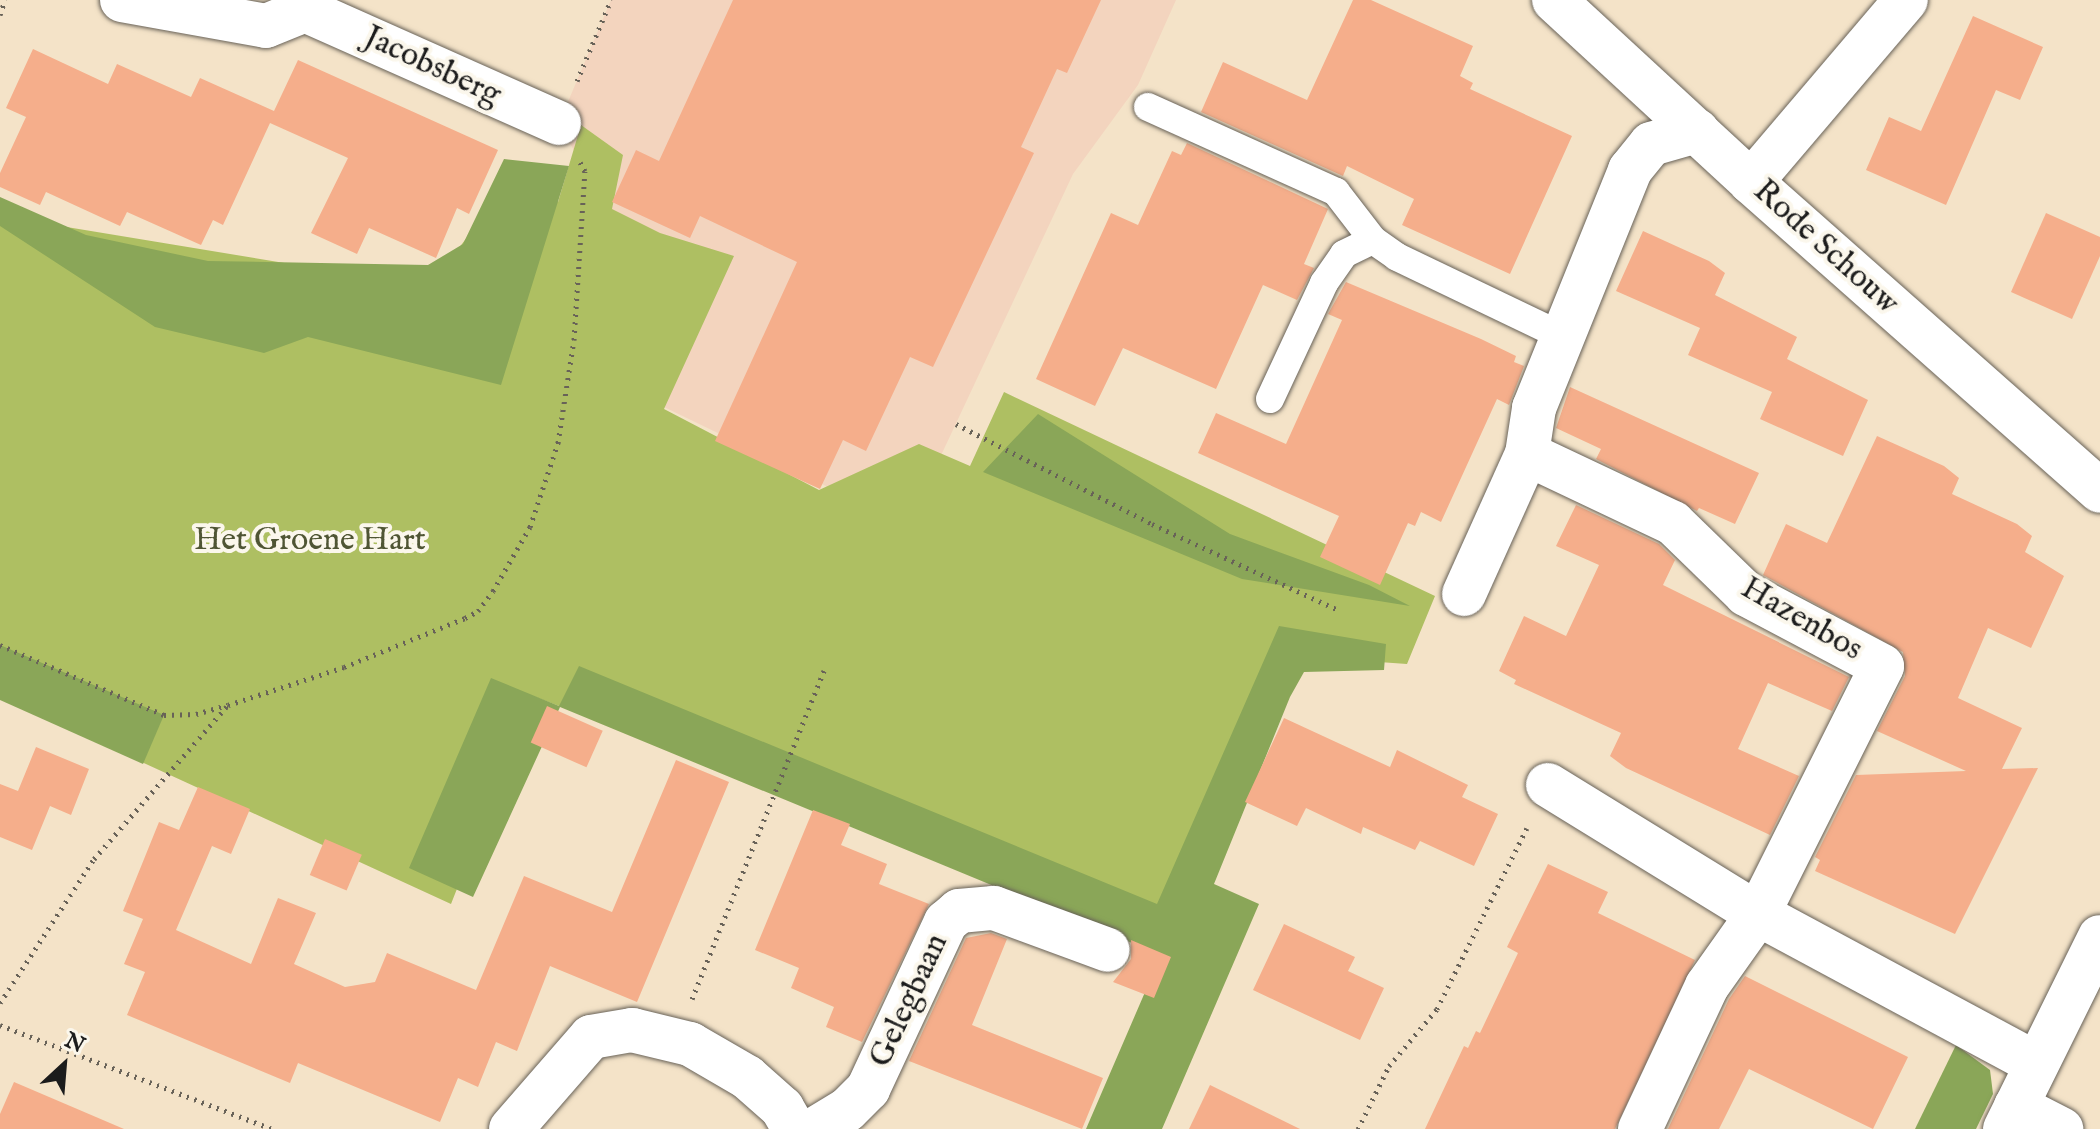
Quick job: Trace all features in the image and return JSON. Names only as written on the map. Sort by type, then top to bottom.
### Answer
[{"type":"street","name":"Jacobsberg","points":[[122,0],[266,26],[308,5],[559,123]]},
{"type":"street","name":"Rode Schouw","points":[[1554,0],[1751,182],[2100,491]]},
{"type":"street","points":[[1751,182],[1906,0]]},
{"type":"street","points":[[1464,594],[1527,454],[1534,408],[1641,153],[1664,137],[1697,131]]},
{"type":"street","name":"Hazenbos","points":[[1527,454],[1673,523],[1746,594],[1882,666],[1758,914],[1707,986],[1640,1129]]},
{"type":"street","points":[[1548,785],[1758,914],[2036,1064]]},
{"type":"street","name":"Gelegbaan","points":[[815,1129],[847,1110],[868,1089],[946,922],[959,911],[994,908],[1108,950]]},
{"type":"street","points":[[2061,1129],[2010,1117],[2100,937]]},
{"type":"street","points":[[511,1129],[591,1037],[632,1030],[676,1041],[747,1077],[782,1108],[794,1129]]},
{"type":"lane","points":[[1148,107],[1336,192],[1373,240],[1397,257],[1562,336]]},
{"type":"lane","points":[[1270,399],[1324,283],[1344,254],[1373,240]]},
{"type":"path","points":[[0,15],[5,0]]},
{"type":"path","points":[[0,645],[164,715],[196,714],[344,667],[478,611],[530,527],[558,443],[574,340],[585,171],[559,123],[611,0]]},
{"type":"path","points":[[956,424],[1152,524],[1340,611]]},
{"type":"path","points":[[676,1041],[824,670]]},
{"type":"path","points":[[0,1003],[94,859],[228,705]]},
{"type":"path","points":[[1358,1129],[1389,1066],[1437,1009],[1548,785]]},
{"type":"path","points":[[0,1025],[272,1129]]},
{"type":"shaded area","points":[[611,0],[1176,0],[1138,85],[1073,174],[906,530],[813,479],[608,380],[585,171],[559,123]]},
{"type":"green space","name":"Het Groene Hart","points":[[581,125],[623,155],[612,209],[660,233],[734,256],[664,409],[819,490],[919,444],[970,466],[1004,392],[1435,596],[1407,664],[1295,656],[1167,939],[533,696],[451,904],[0,697],[0,216],[430,287],[514,174],[558,202]]},
{"type":"green space","points":[[504,159],[569,166],[501,385],[308,337],[264,353],[155,327],[0,226],[0,197],[86,235],[208,261],[428,265],[463,244]]},
{"type":"green space","points":[[1038,414],[1230,534],[1369,585],[1410,606],[1242,579],[983,472]]},
{"type":"green space","points":[[1279,626],[1386,644],[1384,670],[1304,672],[1290,697],[1214,884],[1259,904],[1162,1129],[1086,1129],[1161,955],[560,707],[473,897],[409,868],[491,678],[559,706],[579,666],[1157,904]]},
{"type":"green space","points":[[0,645],[164,715],[143,764],[0,700]]},
{"type":"green space","points":[[1956,1045],[1990,1070],[1993,1094],[1976,1129],[1915,1129]]},
{"type":"building","points":[[733,0],[1101,0],[1067,73],[1057,69],[1021,147],[1034,153],[933,367],[910,357],[866,451],[843,440],[820,489],[715,441],[797,262],[700,216],[690,238],[612,202],[636,150],[659,161]]},
{"type":"building","points":[[1353,0],[1371,0],[1473,46],[1460,76],[1473,83],[1470,89],[1572,136],[1510,274],[1402,225],[1414,199],[1347,166],[1343,176],[1201,112],[1223,62],[1307,100]]},
{"type":"building","points":[[1973,16],[2043,47],[2020,100],[1996,90],[1946,205],[1866,170],[1889,117],[1921,131]]},
{"type":"building","points":[[33,49],[108,84],[117,64],[191,97],[200,78],[274,111],[298,60],[498,150],[469,214],[457,208],[436,258],[369,228],[357,254],[311,233],[348,158],[270,123],[223,225],[213,220],[201,245],[127,212],[120,226],[46,192],[40,205],[0,187],[0,173],[26,117],[6,108]]},
{"type":"building","points":[[1187,143],[1328,209],[1304,264],[1314,268],[1297,300],[1263,285],[1216,389],[1123,348],[1095,406],[1036,379],[1111,213],[1138,225],[1172,151],[1181,155]]},
{"type":"building","points":[[2046,213],[2100,237],[2100,256],[2072,319],[2011,292]]},
{"type":"building","points":[[1643,231],[1709,261],[1725,273],[1715,295],[1797,337],[1787,359],[1868,400],[1843,456],[1760,419],[1772,392],[1688,355],[1700,328],[1616,291]]},
{"type":"building","points":[[1346,282],[1481,339],[1516,356],[1514,362],[1524,366],[1509,405],[1497,399],[1441,522],[1421,512],[1415,526],[1408,523],[1380,585],[1320,557],[1339,516],[1198,453],[1216,413],[1286,444],[1342,320],[1328,314]]},
{"type":"building","points":[[1570,387],[1759,473],[1735,524],[1699,508],[1697,511],[1596,459],[1601,449],[1556,428]]},
{"type":"building","points":[[1877,436],[1944,466],[1959,478],[1952,494],[2017,524],[2032,536],[2025,552],[2064,576],[2031,648],[1988,628],[1958,698],[2022,728],[2002,769],[2038,768],[1955,934],[1815,871],[1820,860],[1815,857],[1856,775],[1966,771],[1877,731],[1905,676],[1903,652],[1763,575],[1786,524],[1827,543]]},
{"type":"building","points":[[1576,505],[1659,544],[1675,560],[1663,585],[1849,677],[1832,711],[1768,683],[1738,749],[1799,776],[1770,835],[1626,768],[1610,756],[1621,733],[1514,684],[1516,680],[1499,671],[1524,616],[1566,636],[1599,565],[1556,546]]},
{"type":"building","points":[[547,706],[603,731],[586,767],[531,743]]},
{"type":"building","points":[[1284,718],[1390,767],[1397,750],[1468,785],[1462,797],[1498,814],[1474,866],[1420,841],[1415,850],[1363,827],[1361,834],[1306,808],[1297,826],[1245,802]]},
{"type":"building","points":[[36,747],[89,769],[71,815],[50,806],[32,850],[0,837],[0,784],[18,791]]},
{"type":"building","points":[[676,760],[729,782],[637,1002],[550,966],[517,1051],[496,1042],[478,1087],[458,1078],[440,1122],[298,1063],[290,1083],[127,1015],[145,972],[124,964],[143,919],[123,911],[159,822],[179,830],[198,787],[250,809],[231,854],[212,846],[176,930],[251,964],[278,898],[316,913],[294,964],[345,987],[375,982],[387,953],[476,990],[524,876],[612,912]]},
{"type":"building","points":[[813,810],[850,824],[841,845],[887,864],[879,884],[929,904],[862,1042],[826,1027],[834,1007],[791,988],[799,968],[755,950]]},
{"type":"building","points":[[325,839],[362,855],[347,891],[310,875]]},
{"type":"building","points":[[1548,864],[1608,892],[1598,913],[1695,960],[1615,1129],[1425,1129],[1464,1046],[1468,1048],[1476,1031],[1480,1033],[1518,953],[1507,947]]},
{"type":"building","points":[[1284,924],[1355,957],[1348,971],[1384,988],[1360,1040],[1253,990]]},
{"type":"building","points":[[991,933],[1007,939],[972,1025],[1103,1078],[1082,1129],[909,1061],[966,938]]},
{"type":"building","points":[[1131,940],[1171,957],[1154,998],[1113,982],[1131,959]]},
{"type":"building","points":[[1745,976],[1908,1057],[1873,1129],[1749,1069],[1719,1129],[1668,1129],[1729,999]]},
{"type":"building","points":[[14,1082],[124,1129],[0,1129],[0,1114]]},
{"type":"building","points":[[1210,1085],[1300,1129],[1189,1129]]}]
